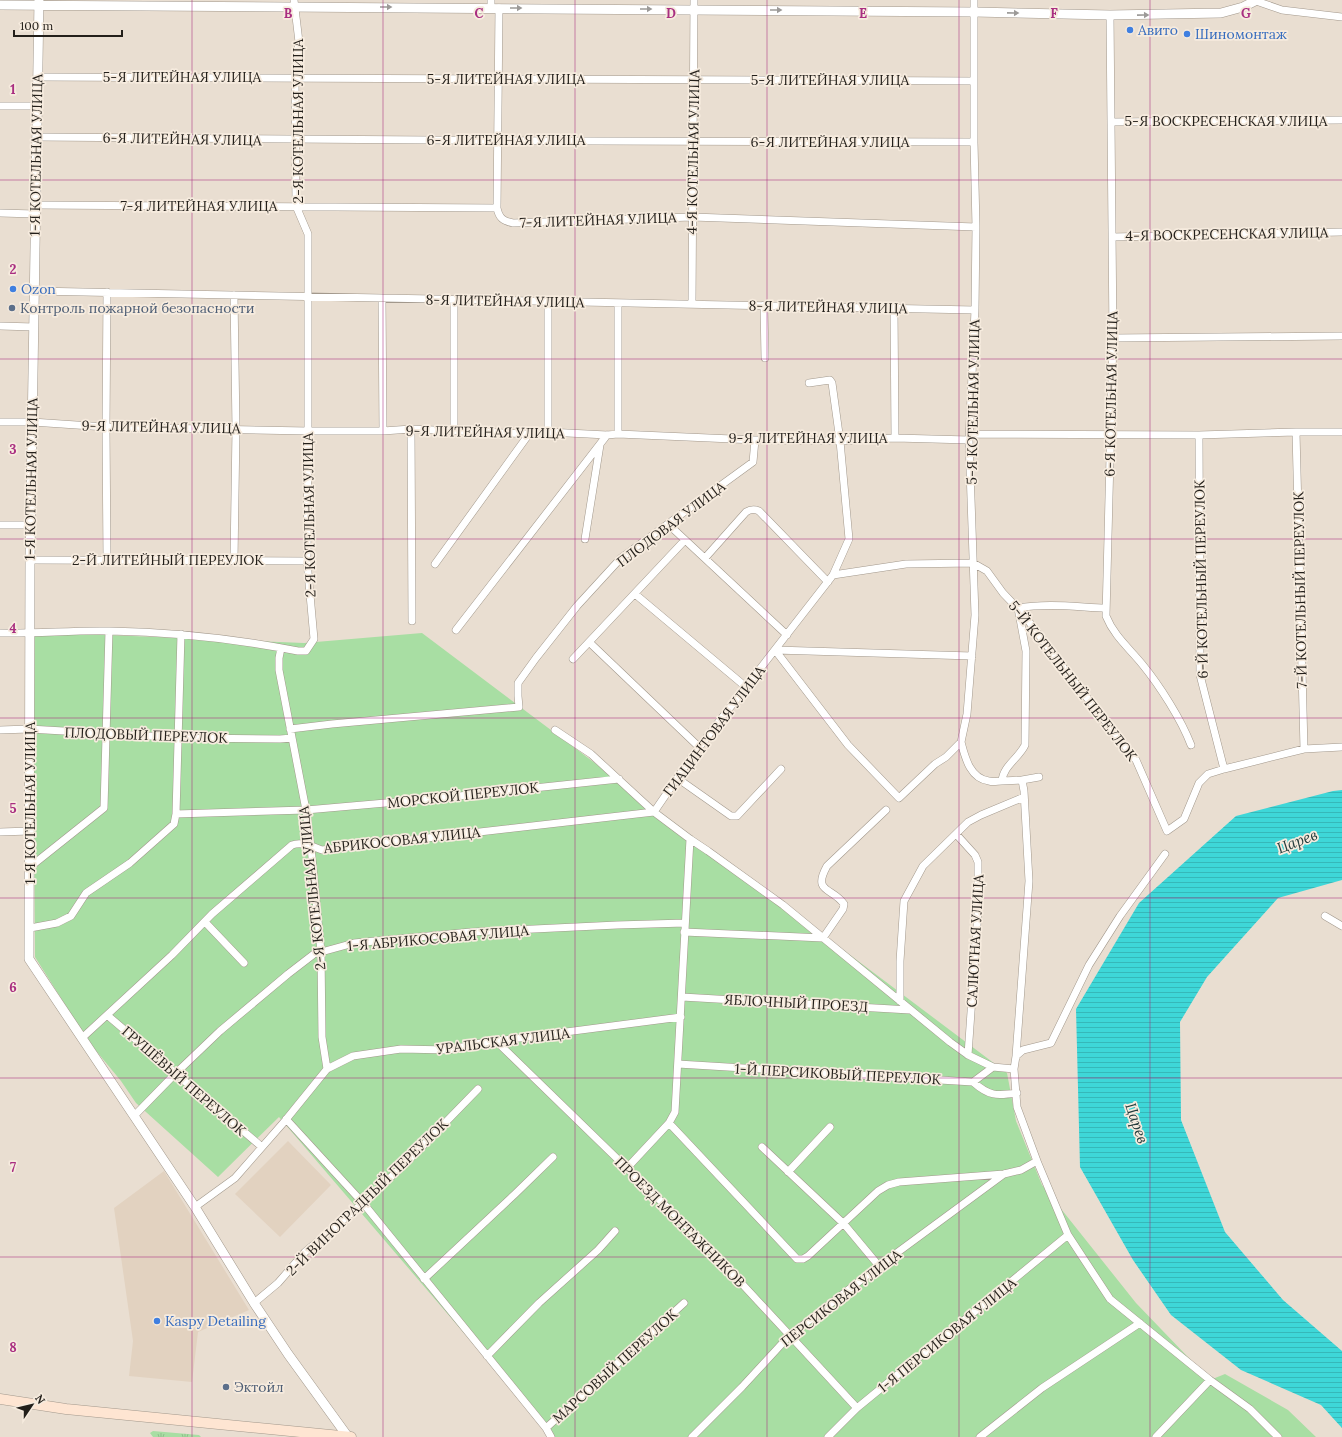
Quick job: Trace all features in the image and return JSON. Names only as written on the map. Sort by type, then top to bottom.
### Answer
[{"type":"main road","points":[[0,1399],[66,1409],[351,1437]]},
{"type":"street","name":"4-Я КОТЕЛЬНАЯ УЛИЦА","points":[[692,304],[694,0]]},
{"type":"street","name":"5-Я КОТЕЛЬНАЯ УЛИЦА","points":[[961,742],[968,714],[975,614],[969,437],[975,310],[976,227],[974,142],[974,0]]},
{"type":"street","points":[[0,4],[39,2],[294,3],[1110,15],[1221,13],[1243,7],[1256,0],[1282,10],[1342,17]]},
{"type":"street","name":"1-Я КОТЕЛЬНАЯ УЛИЦА","points":[[39,2],[30,525],[30,959],[82,1038]]},
{"type":"street","name":"2-Я КОТЕЛЬНАЯ УЛИЦА","points":[[294,3],[299,42],[295,78],[296,206],[308,234],[307,561],[314,639],[306,651],[281,648],[279,670],[306,810],[311,846],[321,952],[322,1037],[327,1069]]},
{"type":"street","points":[[494,5],[498,79],[497,208]]},
{"type":"street","name":"6-Я КОТЕЛЬНАЯ УЛИЦА","points":[[1110,15],[1113,338],[1106,616],[1112,630],[1150,675],[1184,728],[1191,745]]},
{"type":"street","name":"5-Я ЛИТЕЙНАЯ УЛИЦА","points":[[38,77],[974,81]]},
{"type":"street","points":[[0,106],[37,106]]},
{"type":"street","name":"5-Я ВОСКРЕСЕНСКАЯ УЛИЦА","points":[[1111,122],[1342,120]]},
{"type":"street","name":"6-Я ЛИТЕЙНАЯ УЛИЦА","points":[[37,137],[296,140],[974,142]]},
{"type":"street","name":"7-Я ЛИТЕЙНАЯ УЛИЦА","points":[[0,213],[36,209],[296,206],[497,208],[498,216],[504,221],[513,223],[692,217],[976,227]]},
{"type":"street","name":"4-Я ВОСКРЕСЕНСКАЯ УЛИЦА","points":[[1112,237],[1342,232]]},
{"type":"street","name":"8-Я ЛИТЕЙНАЯ УЛИЦА","points":[[34,291],[975,310]]},
{"type":"street","points":[[107,292],[107,560]]},
{"type":"street","points":[[234,295],[236,429],[234,560]]},
{"type":"street","points":[[382,298],[383,431]]},
{"type":"street","points":[[454,300],[454,430]]},
{"type":"street","points":[[548,302],[548,432]]},
{"type":"street","points":[[618,303],[618,434]]},
{"type":"street","points":[[764,305],[765,358]]},
{"type":"street","points":[[894,308],[895,438]]},
{"type":"street","points":[[0,326],[34,326]]},
{"type":"street","points":[[1113,338],[1342,336]]},
{"type":"street","name":"ГИАЦИНТОВАЯ УЛИЦА","points":[[654,812],[699,747],[834,575],[849,539],[840,441],[832,383],[830,380],[809,383]]},
{"type":"street","name":"9-Я ЛИТЕЙНАЯ УЛИЦА","points":[[0,422],[32,422],[106,427],[308,431],[383,431],[411,429],[529,434],[548,432],[755,440],[840,441],[895,438],[1110,434],[1199,435],[1342,432]]},
{"type":"street","points":[[411,429],[412,621]]},
{"type":"street","name":"7-Й КОТЕЛЬНЫЙ ПЕРЕУЛОК","points":[[1296,432],[1304,749]]},
{"type":"street","points":[[435,564],[529,434]]},
{"type":"street","points":[[456,630],[607,435]]},
{"type":"street","name":"6-Й КОТЕЛЬНЫЙ ПЕРЕУЛОК","points":[[1199,435],[1200,675],[1224,769]]},
{"type":"street","name":"ПЛОДОВАЯ УЛИЦА","points":[[290,730],[339,723],[519,707],[518,683],[572,612],[621,558],[754,462],[755,440]]},
{"type":"street","points":[[585,539],[600,443]]},
{"type":"street","points":[[705,558],[746,512],[756,509],[828,582]]},
{"type":"street","points":[[668,524],[787,635]]},
{"type":"street","points":[[0,525],[30,525]]},
{"type":"street","points":[[573,659],[685,540]]},
{"type":"street","name":"2-Й ЛИТЕЙНЫЙ ПЕРЕУЛОК","points":[[30,560],[307,561]]},
{"type":"street","points":[[834,575],[906,564],[973,563]]},
{"type":"street","name":"5-Й КОТЕЛЬНЫЙ ПЕРЕУЛОК","points":[[973,563],[987,571],[1003,593],[1018,608],[1136,760],[1167,831],[1184,819],[1199,783],[1208,774],[1224,769]]},
{"type":"street","points":[[635,594],[746,687]]},
{"type":"street","points":[[1002,781],[1002,775],[1022,751],[1025,745],[1026,651],[1018,608],[1034,605],[1053,605],[1106,608]]},
{"type":"street","points":[[30,867],[104,808],[109,631]]},
{"type":"street","points":[[0,633],[30,634],[109,631],[181,634],[281,648]]},
{"type":"street","points":[[30,928],[57,923],[72,916],[86,894],[130,863],[174,824],[176,814],[181,634]]},
{"type":"street","points":[[589,642],[699,747]]},
{"type":"street","points":[[775,650],[972,656]]},
{"type":"street","points":[[775,650],[848,745],[899,798],[961,742]]},
{"type":"street","name":"ПЛОДОВЫЙ ПЕРЕУЛОК","points":[[0,730],[29,729],[178,737],[292,738]]},
{"type":"street","points":[[555,730],[591,754],[654,812],[690,840],[708,851],[783,905],[910,1010],[968,1055],[993,1067],[1014,1069]]},
{"type":"street","points":[[961,742],[965,760],[976,775],[983,780],[989,782],[1022,780],[1039,777]]},
{"type":"street","points":[[1224,769],[1304,749],[1342,747]]},
{"type":"street","points":[[677,778],[731,816],[737,816],[781,769]]},
{"type":"street","name":"МОРСКОЙ ПЕРЕУЛОК","points":[[176,814],[306,810],[431,799],[619,779]]},
{"type":"street","points":[[1022,780],[1029,881],[1014,1069],[1017,1107],[1037,1161],[1068,1235],[1110,1299],[1210,1380],[1250,1409],[1278,1437]]},
{"type":"street","points":[[900,1001],[900,961],[904,901],[923,866],[968,822],[1024,797]]},
{"type":"street","points":[[823,938],[843,909],[844,904],[823,886],[821,880],[822,874],[827,866],[886,810]]},
{"type":"street","name":"АБРИКОСОВАЯ УЛИЦА","points":[[82,1038],[172,955],[212,914],[292,845],[299,844],[311,846],[322,850],[654,812]]},
{"type":"street","points":[[0,832],[30,831]]},
{"type":"street","name":"САЛЮТНАЯ УЛИЦА","points":[[956,834],[975,855],[978,862],[978,911],[968,1055]]},
{"type":"street","points":[[627,1168],[669,1123],[676,1112],[684,932],[690,840]]},
{"type":"street","points":[[1016,1056],[1023,1050],[1052,1043],[1089,964],[1120,916],[1165,854]]},
{"type":"street","points":[[1325,916],[1342,926]]},
{"type":"street","points":[[205,922],[244,963]]},
{"type":"street","name":"1-Я АБРИКОСОВАЯ УЛИЦА","points":[[134,1116],[220,1030],[314,954],[354,942],[471,932],[685,923]]},
{"type":"street","points":[[684,932],[823,938]]},
{"type":"street","name":"ЯБЛОЧНЫЙ ПРОЕЗД","points":[[682,997],[910,1010]]},
{"type":"street","name":"ГРУШЁВЫЙ ПЕРЕУЛОК","points":[[107,1015],[262,1147]]},
{"type":"street","name":"УРАЛЬСКАЯ УЛИЦА","points":[[327,1069],[353,1056],[401,1049],[448,1050],[481,1043],[681,1017]]},
{"type":"street","points":[[82,1038],[195,1207],[254,1303],[288,1354],[348,1437]]},
{"type":"street","name":"ПРОЕЗД МОНТАЖНИКОВ","points":[[497,1042],[707,1246],[857,1408]]},
{"type":"street","name":"1-Й ПЕРСИКОВЫЙ ПЕРЕУЛОК","points":[[678,1064],[973,1082]]},
{"type":"street","points":[[993,1067],[973,1082],[984,1092],[999,1095],[1017,1093]]},
{"type":"street","points":[[195,1207],[235,1178],[327,1069]]},
{"type":"street","name":"2-Й ВИНОГРАДНЫЙ ПЕРЕУЛОК","points":[[254,1303],[278,1283],[305,1252],[363,1203],[407,1162],[478,1089]]},
{"type":"street","points":[[286,1119],[363,1203],[546,1428],[551,1437]]},
{"type":"street","points":[[669,1123],[797,1259],[803,1259],[808,1256],[878,1191],[888,1185],[899,1182],[1004,1174],[1021,1170],[1037,1161]]},
{"type":"street","points":[[788,1172],[830,1127]]},
{"type":"street","points":[[762,1147],[844,1224],[879,1266]]},
{"type":"street","points":[[424,1278],[515,1194],[552,1157]]},
{"type":"street","name":"ПЕРСИКОВАЯ УЛИЦА","points":[[692,1437],[742,1387],[789,1336],[879,1266],[1004,1174]]},
{"type":"street","points":[[487,1356],[539,1303],[598,1250],[615,1231]]},
{"type":"street","name":"1-Я ПЕРСИКОВАЯ УЛИЦА","points":[[828,1437],[857,1408],[1068,1235]]},
{"type":"street","name":"МАРСОВЫЙ ПЕРЕУЛОК","points":[[546,1428],[684,1303]]},
{"type":"street","points":[[980,1437],[1042,1388],[1140,1323]]},
{"type":"street","points":[[1156,1437],[1210,1380]]},
{"type":"shaded area","points":[[288,1141],[331,1185],[280,1237],[235,1194]]},
{"type":"shaded area","points":[[164,1171],[249,1310],[198,1332],[192,1382],[129,1376],[133,1341],[114,1208]]},
{"type":"green space","points":[[33,632],[304,643],[422,633],[1007,1073],[1016,1121],[1042,1185],[1136,1303],[1210,1380],[1225,1374],[1288,1410],[1316,1437],[553,1437],[279,1117],[218,1177],[136,1103],[121,1081],[88,1041],[35,957]]},
{"type":"green space","points":[[153,1431],[199,1435],[201,1437],[153,1437],[150,1433]]},
{"type":"water","name":"Царев","points":[[1342,790],[1342,880],[1278,898],[1207,977],[1180,1022],[1181,1120],[1225,1232],[1283,1300],[1342,1351],[1342,1428],[1321,1405],[1241,1370],[1171,1315],[1133,1260],[1080,1167],[1076,1009],[1139,903],[1236,816]]},
{"type":"place","name":"Авито","points":[[1130,30]]},
{"type":"place","name":"Шиномонтаж","points":[[1187,34]]},
{"type":"place","name":"Ozon","points":[[13,289]]},
{"type":"place","name":"Контроль пожарной безопасности","points":[[12,308]]},
{"type":"place","name":"Kaspy Detailing","points":[[157,1321]]},
{"type":"place","name":"Эктойл","points":[[226,1387]]}]
